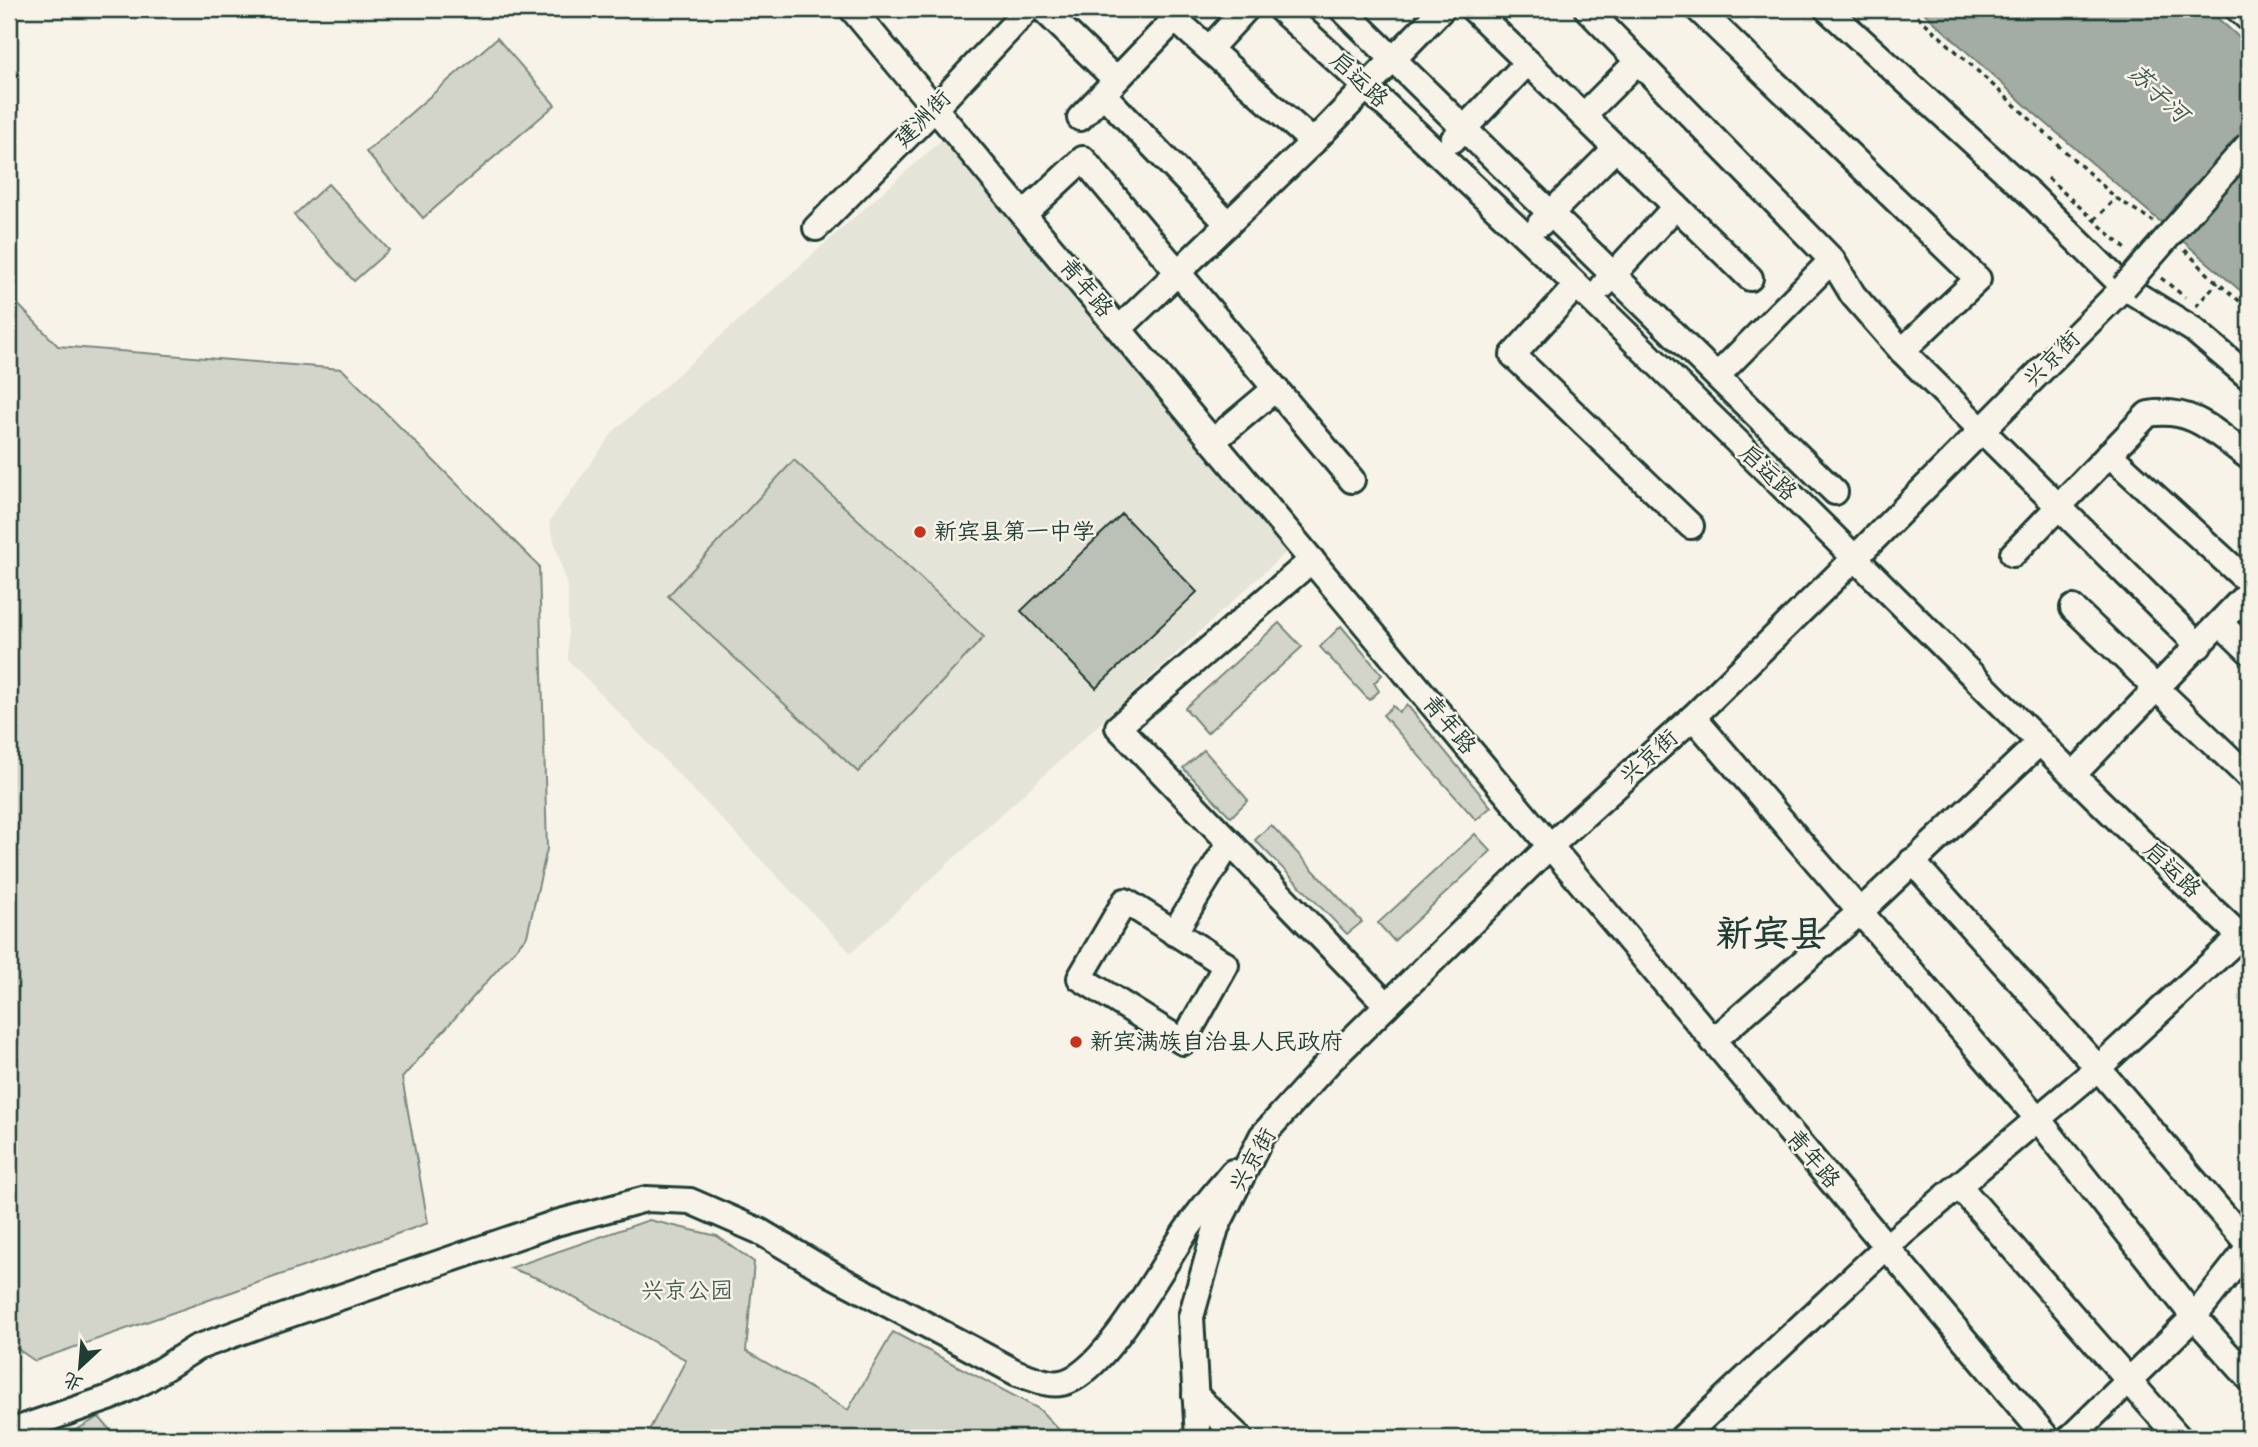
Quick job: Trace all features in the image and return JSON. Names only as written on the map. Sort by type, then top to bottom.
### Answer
[{"type":"street","name":"青年路","points":[[852,9],[2047,1438]]},
{"type":"street","name":"建洲街","points":[[816,228],[1028,9]]},
{"type":"street","points":[[1043,9],[1228,224]]},
{"type":"street","points":[[1209,49],[1246,9]]},
{"type":"street","name":"启运路","points":[[1280,9],[1367,87],[1583,293],[2245,940]]},
{"type":"street","points":[[1342,9],[1835,492]]},
{"type":"street","points":[[1119,328],[1313,142],[1442,9]]},
{"type":"street","points":[[1473,9],[1750,278]]},
{"type":"street","points":[[1587,9],[1832,260],[1853,295],[1902,351],[2199,646]]},
{"type":"street","points":[[1698,9],[1978,279],[1902,351]]},
{"type":"street","points":[[1827,9],[2030,194],[2124,286],[2194,330],[2249,377]]},
{"type":"street","points":[[2238,9],[2249,19]]},
{"type":"street","points":[[1080,118],[1175,19],[1313,142]]},
{"type":"street","points":[[1583,116],[1639,61]]},
{"type":"street","points":[[1439,155],[1528,62]]},
{"type":"street","name":"兴京街","points":[[1198,1438],[1191,1317],[1216,1228],[1262,1136],[1329,1062],[1550,846],[1693,717],[1855,558],[2124,286],[2249,144]]},
{"type":"street","points":[[1526,239],[1616,148]]},
{"type":"street","points":[[1024,214],[1083,159],[1352,480]]},
{"type":"street","points":[[1676,206],[1614,275],[1583,293],[1513,355],[1691,526]]},
{"type":"street","points":[[1717,376],[1832,260]]},
{"type":"street","points":[[1213,440],[1275,389]]},
{"type":"street","points":[[2012,554],[2148,414],[2168,411],[2191,416],[2249,457]]},
{"type":"street","points":[[2074,775],[2221,624],[2246,584],[2109,454]]},
{"type":"street","points":[[1312,560],[1118,727],[1387,1005]]},
{"type":"street","points":[[2073,608],[2249,777]]},
{"type":"street","points":[[2221,624],[2249,651]]},
{"type":"street","points":[[1693,717],[2038,1119],[2194,1317],[2249,1378]]},
{"type":"street","points":[[1713,1041],[1860,912],[2040,742]]},
{"type":"street","points":[[1174,933],[1230,842]]},
{"type":"street","points":[[1912,861],[2098,1068],[2249,1246],[2194,1317],[2070,1438]]},
{"type":"street","points":[[1125,901],[1174,933],[1226,965],[1183,1042],[1080,978],[1125,901]]},
{"type":"street","points":[[1682,1438],[1886,1247],[2245,940]]},
{"type":"street","points":[[9,1432],[109,1398],[144,1381],[196,1348],[556,1223],[646,1199],[690,1201],[759,1231],[833,1275],[1017,1373],[1049,1383],[1067,1382],[1084,1373],[1115,1340],[1188,1228],[1262,1136]]},
{"type":"street","points":[[1959,1186],[2179,1438]]},
{"type":"street","points":[[1195,1395],[1240,1438]]},
{"type":"path","points":[[1910,9],[2116,198],[2161,228]]},
{"type":"path","points":[[2094,220],[2116,198]]},
{"type":"path","points":[[2180,244],[2249,309]]},
{"type":"path","points":[[2196,306],[2218,282]]},
{"type":"shaded area","name":"新宾县第一中学","points":[[954,129],[1297,542],[851,953],[568,660],[568,590],[549,522],[614,431]]},
{"type":"green space","points":[[497,38],[555,105],[423,218],[366,152]]},
{"type":"green space","points":[[328,184],[389,250],[354,281],[294,215]]},
{"type":"green space","points":[[9,295],[58,346],[342,369],[539,566],[547,849],[527,936],[402,1078],[428,1223],[35,1361],[9,1343]]},
{"type":"green space","points":[[794,460],[984,637],[858,772],[668,596]]},
{"type":"green space","points":[[1279,623],[1302,647],[1207,733],[1185,708]]},
{"type":"green space","points":[[1341,626],[1382,675],[1374,683],[1379,691],[1369,700],[1320,647]]},
{"type":"green space","points":[[1407,705],[1491,807],[1476,820],[1383,715],[1393,706],[1399,712]]},
{"type":"green space","points":[[1204,750],[1248,800],[1231,817],[1183,768]]},
{"type":"green space","points":[[1271,825],[1362,922],[1347,934],[1255,840]]},
{"type":"green space","points":[[1475,834],[1491,851],[1394,941],[1378,923]]},
{"type":"green space","name":"兴京公园","points":[[649,1220],[717,1236],[754,1262],[746,1351],[848,1410],[893,1332],[1039,1409],[1067,1438],[645,1438],[686,1360],[542,1280],[510,1268]]},
{"type":"green space","points":[[99,1417],[117,1438],[62,1438]]},
{"type":"water","name":"苏子河","points":[[1920,9],[2207,9],[2249,46],[2249,298],[2034,113]]},
{"type":"building","points":[[1122,514],[1197,592],[1096,688],[1021,611]]},
{"type":"place","name":"新宾县第一中学","points":[[920,532]]},
{"type":"place","name":"新宾满族自治县人民政府","points":[[1076,1042]]},
{"type":"district","name":"新宾县","points":[[1771,935]]}]
